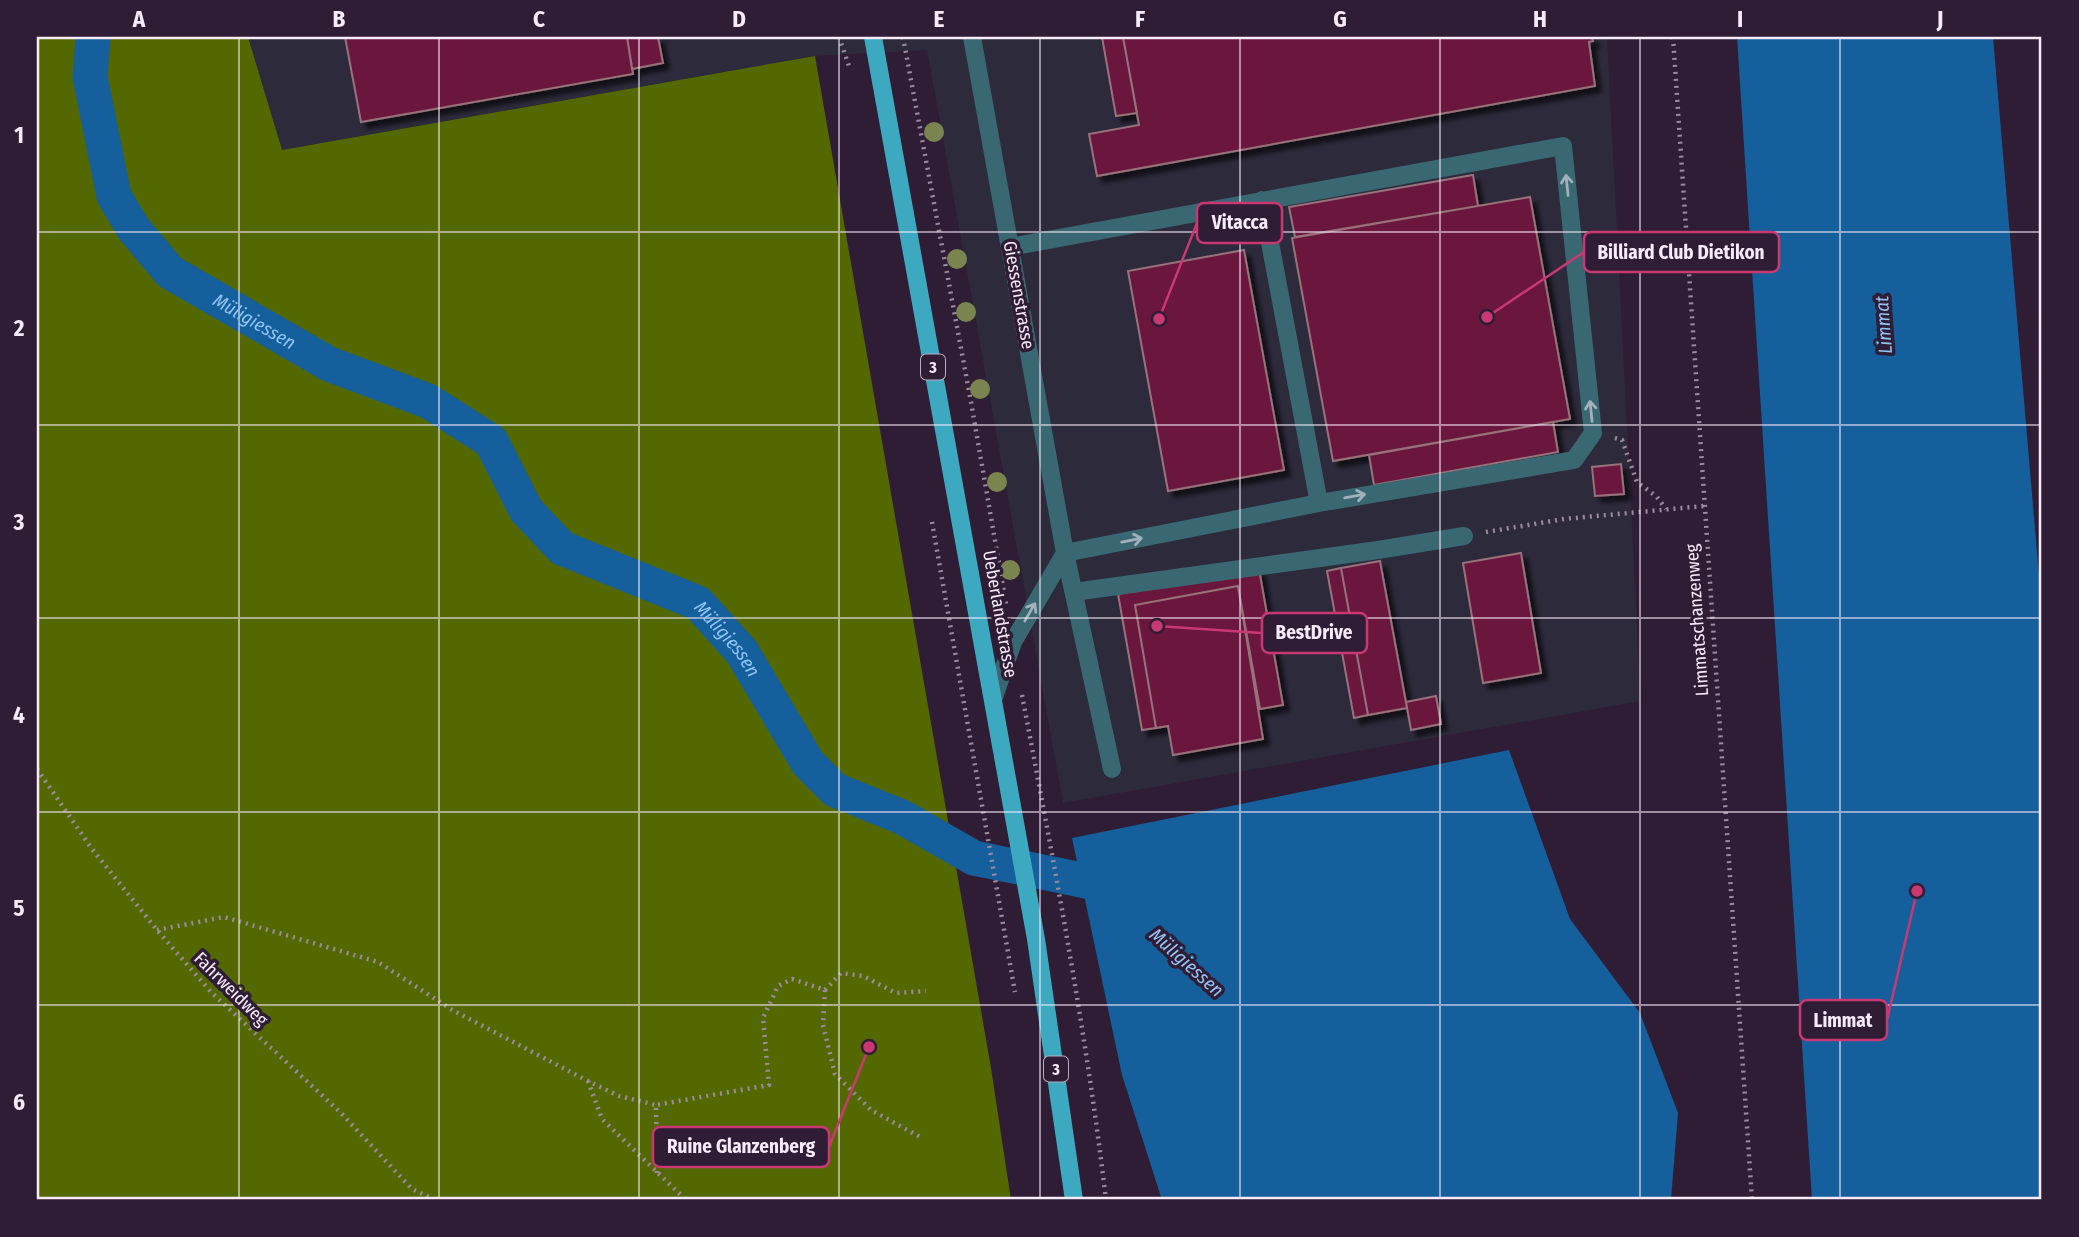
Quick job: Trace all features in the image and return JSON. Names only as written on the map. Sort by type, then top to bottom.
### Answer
[{"type":"main road","name":"Ueberlandstrasse","points":[[873,37],[1036,939],[1074,1200]]},
{"type":"street","name":"Giessenstrasse","points":[[972,37],[1065,553],[1112,769]]},
{"type":"street","points":[[994,697],[1013,642],[1065,553],[1319,503],[1574,460],[1593,433],[1563,146],[1010,247]]},
{"type":"street","points":[[1262,200],[1319,503]]},
{"type":"street","points":[[1074,592],[1464,536]]},
{"type":"path","points":[[903,37],[1013,642]]},
{"type":"path","name":"Limmatschanzenweg","points":[[1673,37],[1752,1200]]},
{"type":"path","points":[[1593,433],[1622,440],[1637,482],[1657,497],[1666,509]]},
{"type":"path","points":[[1464,536],[1564,519],[1704,506]]},
{"type":"path","points":[[1022,692],[1069,942],[1093,1092],[1106,1200]]},
{"type":"path","name":"Fahrweidweg","points":[[37,769],[92,849],[211,992],[341,1113],[412,1189],[435,1200]]},
{"type":"path","points":[[985,820],[1004,926]]},
{"type":"path","points":[[157,930],[225,917],[378,962],[454,1012],[588,1081],[619,1096],[656,1105],[769,1085],[763,1018],[778,986],[792,979],[825,990]]},
{"type":"path","points":[[922,1138],[872,1110],[835,1074],[823,1025],[825,990],[841,973],[863,976],[896,993],[926,991]]},
{"type":"path","points":[[588,1081],[601,1119],[687,1200]]},
{"type":"path","points":[[656,1105],[657,1174]]},
{"type":"shaded area","points":[[248,37],[1607,37],[1641,701],[1063,803],[927,50],[815,56],[281,150]]},
{"type":"green space","points":[[37,37],[248,37],[282,150],[815,56],[991,1068],[1011,1200],[37,1200]]},
{"type":"water","name":"Limmat","points":[[1737,37],[1993,37],[2042,611],[2042,1200],[1812,1200]]},
{"type":"water","points":[[1509,750],[1570,919],[1640,1013],[1678,1113],[1671,1200],[1162,1200],[1122,1075],[1072,838]]},
{"type":"building","points":[[345,37],[627,37],[633,74],[361,122]]},
{"type":"building","points":[[627,37],[658,37],[663,63],[632,69]]},
{"type":"building","points":[[1102,37],[1123,37],[1137,113],[1116,116]]},
{"type":"building","points":[[1123,37],[1592,37],[1593,41],[1589,42],[1595,86],[1097,176],[1089,134],[1139,125]]},
{"type":"building","points":[[1473,175],[1478,206],[1295,237],[1289,207]]},
{"type":"building","points":[[1530,197],[1570,419],[1333,461],[1292,238]]},
{"type":"building","points":[[1244,250],[1284,470],[1168,491],[1128,271]]},
{"type":"building","points":[[1553,422],[1558,452],[1374,485],[1369,455]]},
{"type":"building","points":[[1621,464],[1624,494],[1595,496],[1592,467]]},
{"type":"building","points":[[1521,553],[1541,673],[1483,683],[1463,563]]},
{"type":"building","points":[[1380,561],[1407,708],[1368,715],[1341,568]]},
{"type":"building","points":[[1341,568],[1368,715],[1354,718],[1327,571]]},
{"type":"building","points":[[1259,569],[1283,705],[1260,709],[1238,586],[1135,605],[1156,728],[1142,730],[1118,594]]},
{"type":"building","points":[[1238,586],[1263,739],[1173,755],[1168,726],[1156,728],[1135,605]]},
{"type":"building","points":[[1436,696],[1441,724],[1411,730],[1406,702]]},
{"type":"waterway","name":"Müligiessen","points":[[93,37],[90,77],[114,196],[133,228],[170,272],[329,364],[428,401],[491,441],[526,510],[562,548],[698,603],[742,652],[808,763],[835,790],[902,817],[974,858],[1101,884],[1122,903]]},
{"type":"place","name":"Billiard Club Dietikon","points":[[1487,317]]},
{"type":"place","name":"Vitacca","points":[[1159,319]]},
{"type":"place","name":"BestDrive","points":[[1157,626]]},
{"type":"place","name":"Limmat","points":[[1917,891]]},
{"type":"place","name":"Ruine Glanzenberg","points":[[869,1047]]}]
